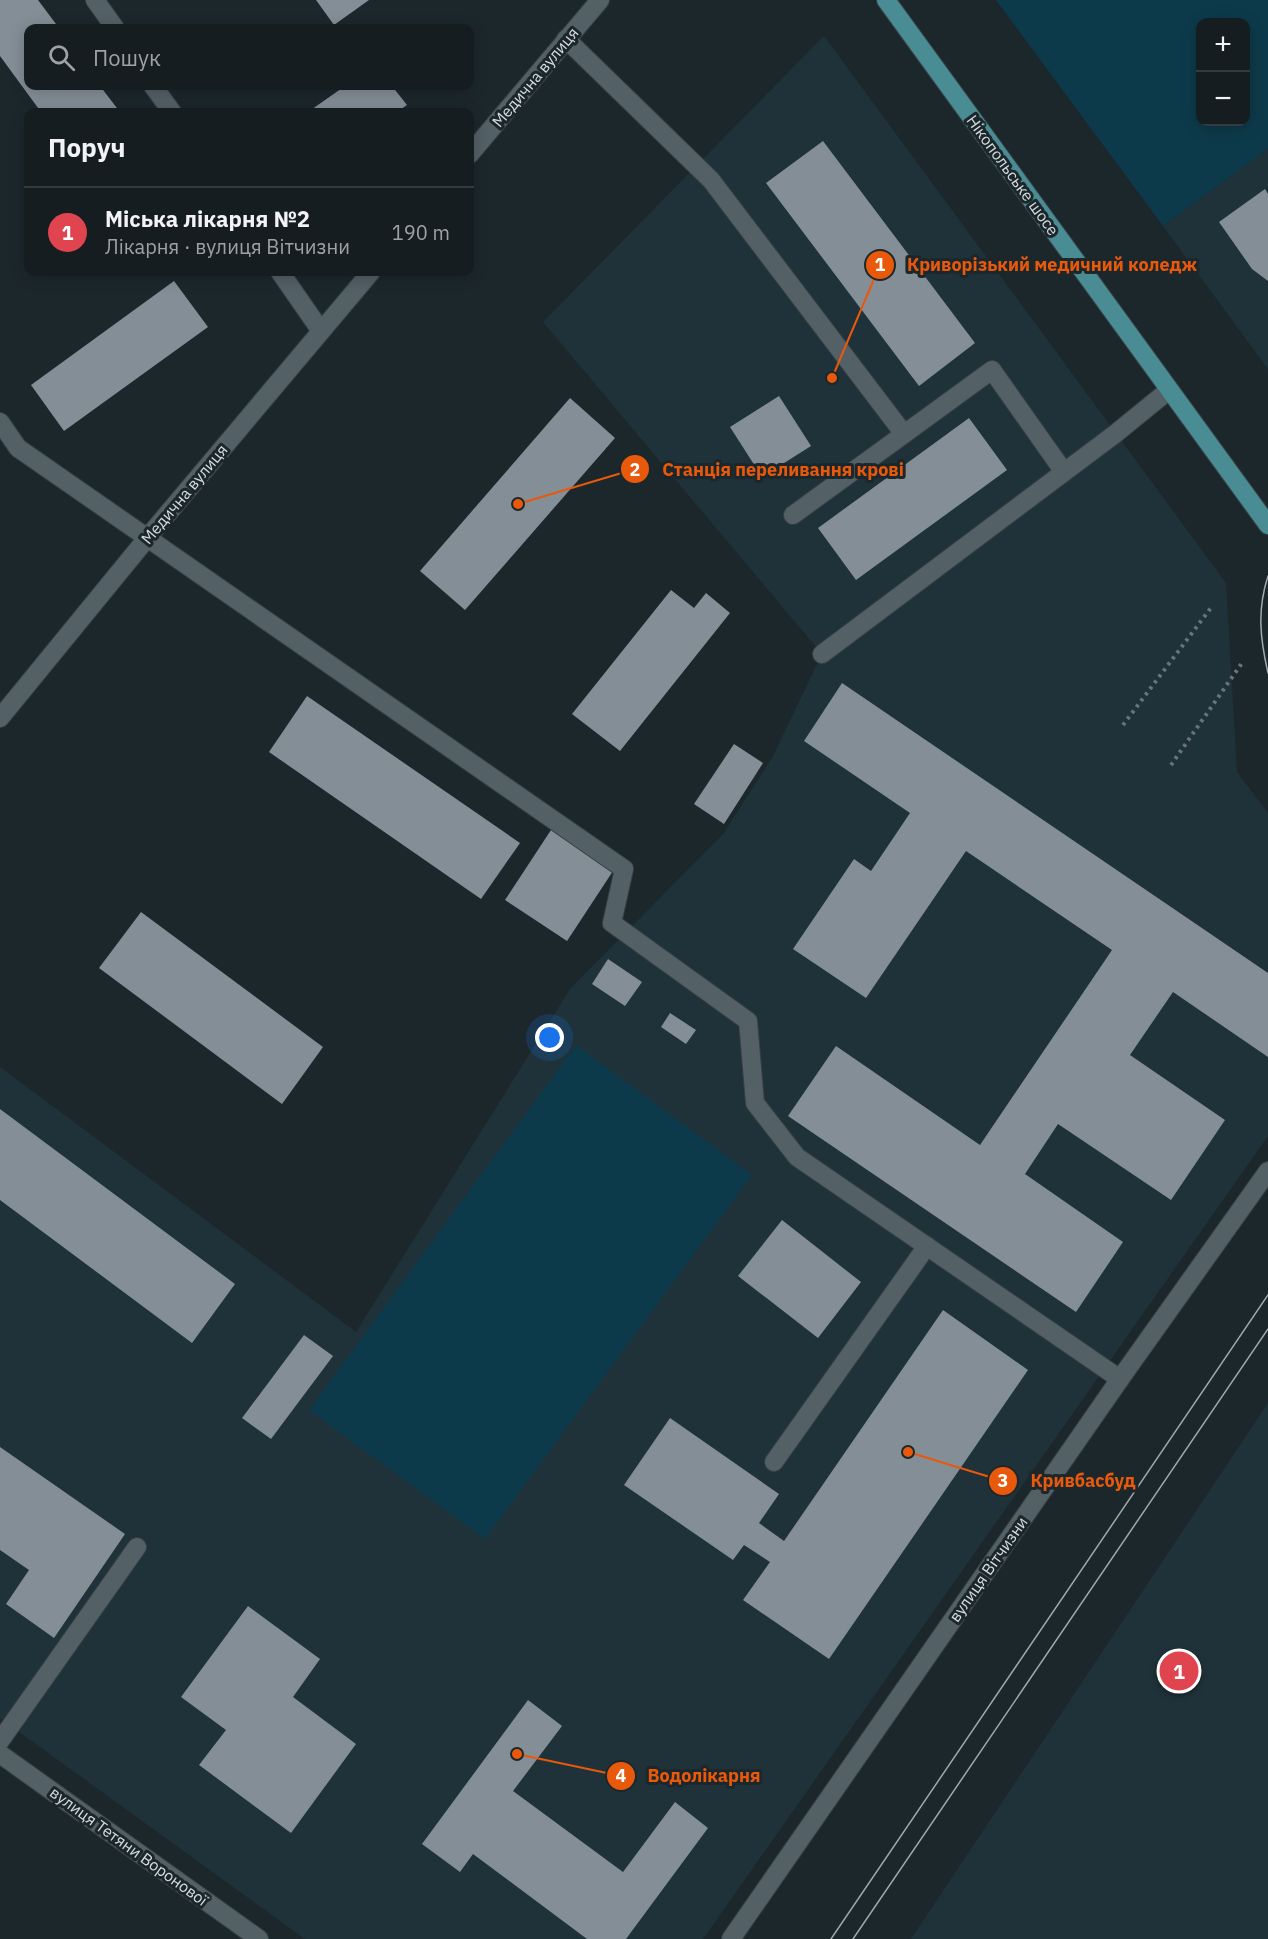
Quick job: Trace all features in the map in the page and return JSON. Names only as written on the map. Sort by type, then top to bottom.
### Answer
[{"type":"main road","name":"Нікопольське шосе","points":[[886,0],[1268,525]]},
{"type":"street","points":[[95,0],[112,24]]},
{"type":"street","name":"Медична вулиця","points":[[474,149],[600,0]]},
{"type":"street","points":[[566,39],[711,180],[904,434]]},
{"type":"street","points":[[156,90],[169,108]]},
{"type":"street","points":[[283,276],[321,332]]},
{"type":"street","name":"Медична вулиця","points":[[0,718],[148,537],[368,276]]},
{"type":"street","points":[[794,515],[992,370],[1064,472]]},
{"type":"street","points":[[822,654],[1169,390]]},
{"type":"street","points":[[0,422],[18,448],[624,869],[612,923],[748,1021],[755,1103],[797,1157],[1120,1379]]},
{"type":"street","name":"вулиця Вітчизни","points":[[731,1939],[1120,1379],[1268,1171]]},
{"type":"street","points":[[774,1462],[927,1246]]},
{"type":"street","points":[[0,1741],[137,1547]]},
{"type":"street","name":"вулиця Тетяни Воронової","points":[[0,1754],[259,1939]]},
{"type":"path","points":[[1123,725],[1213,605]]},
{"type":"path","points":[[1171,765],[1242,663]]},
{"type":"shaded area","points":[[996,0],[1268,0],[1268,149],[1163,226]]},
{"type":"shaded area","points":[[824,36],[1226,583],[1237,772],[1268,813],[1268,1136],[703,1939],[305,1939],[0,1718],[0,1067],[356,1332],[570,989],[723,834],[772,758],[822,654],[543,322]]},
{"type":"shaded area","points":[[1268,149],[1268,369],[1163,226]]},
{"type":"shaded area","points":[[576,1045],[752,1175],[485,1539],[309,1410]]},
{"type":"shaded area","points":[[1268,1403],[1268,1939],[911,1939]]},
{"type":"building","points":[[0,0],[38,0],[56,24],[24,24],[24,89],[0,56]]},
{"type":"building","points":[[316,0],[369,0],[335,24]]},
{"type":"building","points":[[25,90],[103,90],[117,108],[38,108]]},
{"type":"building","points":[[339,90],[395,90],[407,105],[403,108],[314,108]]},
{"type":"building","points":[[823,141],[975,343],[919,386],[766,183]]},
{"type":"building","points":[[1265,189],[1268,194],[1268,281],[1252,269],[1219,222]]},
{"type":"building","points":[[174,281],[208,327],[64,431],[31,385]]},
{"type":"building","points":[[779,396],[811,446],[762,477],[730,427]]},
{"type":"building","points":[[570,398],[615,438],[465,610],[420,571]]},
{"type":"building","points":[[969,418],[1007,470],[856,580],[818,528]]},
{"type":"building","points":[[671,590],[694,608],[706,593],[730,613],[620,751],[572,714]]},
{"type":"building","points":[[842,683],[1268,973],[1268,1057],[1173,992],[1130,1055],[1225,1120],[1171,1200],[1058,1124],[1025,1174],[1123,1242],[1076,1312],[788,1116],[836,1046],[980,1145],[1112,950],[966,851],[866,998],[793,949],[854,859],[871,871],[910,813],[804,741]]},
{"type":"building","points":[[307,696],[520,843],[481,899],[269,752]]},
{"type":"building","points":[[734,744],[763,763],[724,824],[694,804]]},
{"type":"building","points":[[553,827],[615,868],[567,941],[505,900]]},
{"type":"building","points":[[141,912],[323,1047],[282,1104],[99,968]]},
{"type":"building","points":[[608,959],[642,982],[625,1006],[592,984]]},
{"type":"building","points":[[670,1013],[696,1030],[686,1044],[661,1027]]},
{"type":"building","points":[[0,1109],[235,1284],[192,1343],[0,1200]]},
{"type":"building","points":[[782,1220],[861,1282],[818,1338],[738,1276]]},
{"type":"building","points":[[943,1310],[1028,1370],[829,1659],[743,1600],[770,1562],[744,1545],[733,1560],[624,1485],[670,1418],[779,1494],[759,1523],[784,1541]]},
{"type":"building","points":[[304,1335],[333,1356],[271,1439],[242,1418]]},
{"type":"building","points":[[0,1447],[125,1534],[54,1638],[6,1604],[29,1570],[0,1550]]},
{"type":"building","points":[[248,1606],[320,1659],[293,1697],[356,1744],[291,1833],[199,1765],[226,1730],[181,1697]]},
{"type":"building","points":[[528,1700],[562,1726],[513,1791],[623,1872],[675,1802],[708,1828],[626,1939],[587,1939],[473,1854],[460,1872],[422,1844]]},
{"type":"tram line","points":[[1268,576],[1261,612],[1263,648],[1268,673]]},
{"type":"tram line","points":[[831,1939],[1268,1295]]},
{"type":"tram line","points":[[853,1939],[1268,1329]]},
{"type":"place","name":"Криворізький медичний коледж","points":[[832,378]]},
{"type":"place","name":"Станція переливання крові","points":[[518,504]]},
{"type":"place","name":"Кривбасбуд","points":[[908,1452]]},
{"type":"place","name":"Міська лікарня №2","points":[[1179,1671]]},
{"type":"place","name":"Водолікарня","points":[[517,1754]]}]
